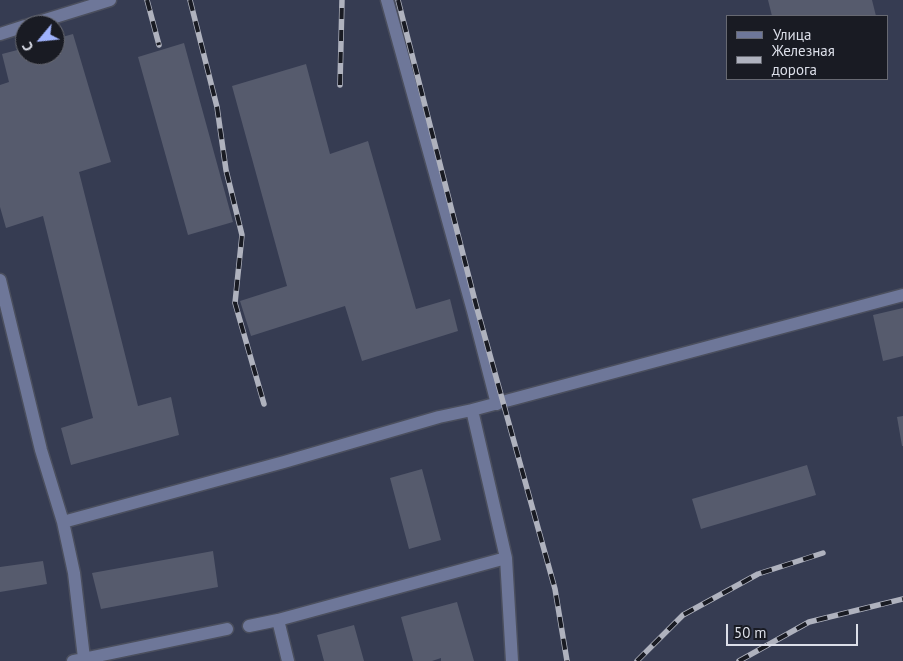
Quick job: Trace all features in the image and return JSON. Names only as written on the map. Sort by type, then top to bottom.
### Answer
[{"type":"lane","points":[[61,15],[110,0]]},
{"type":"lane","points":[[388,0],[497,404]]},
{"type":"lane","points":[[0,34],[15,29]]},
{"type":"lane","points":[[0,280],[41,450],[63,522],[74,573],[79,660],[227,629]]},
{"type":"lane","points":[[63,522],[284,462],[438,417],[497,404],[903,294]]},
{"type":"lane","points":[[472,410],[506,558],[512,661]]},
{"type":"lane","points":[[249,626],[278,620],[506,558]]},
{"type":"lane","points":[[278,620],[288,661]]},
{"type":"shaded area","points":[[0,0],[903,0],[903,661],[0,661]]},
{"type":"building","points":[[768,0],[872,0],[876,15],[772,15]]},
{"type":"building","points":[[73,34],[111,162],[79,172],[138,406],[171,397],[179,435],[71,465],[61,428],[93,418],[43,216],[6,228],[0,207],[0,85],[9,82],[2,54],[15,51],[15,65],[65,65],[65,36]]},
{"type":"building","points":[[184,43],[233,222],[188,235],[138,57]]},
{"type":"building","points":[[306,64],[330,154],[368,141],[416,309],[450,299],[458,331],[362,361],[345,306],[251,336],[240,301],[287,286],[232,86]]},
{"type":"building","points":[[903,308],[903,356],[883,361],[873,315]]},
{"type":"building","points":[[903,416],[903,446],[902,446],[897,417]]},
{"type":"building","points":[[807,465],[816,495],[701,529],[692,499]]},
{"type":"building","points":[[422,469],[441,540],[409,549],[390,478]]},
{"type":"building","points":[[213,551],[218,587],[101,609],[92,573]]},
{"type":"building","points":[[43,561],[47,584],[0,592],[0,567]]},
{"type":"building","points":[[457,602],[474,661],[441,661],[441,658],[432,661],[413,661],[401,617]]},
{"type":"building","points":[[354,625],[364,661],[324,661],[317,635]]},
{"type":"railway","points":[[147,0],[159,45]]},
{"type":"railway","points":[[190,0],[217,107],[226,170],[242,235],[235,303],[264,404]]},
{"type":"railway","points":[[340,85],[342,0]]},
{"type":"railway","points":[[398,0],[476,305],[555,589],[567,661]]},
{"type":"railway","points":[[637,661],[683,615],[758,574],[823,553]]},
{"type":"railway","points":[[739,661],[809,622],[903,599]]}]
